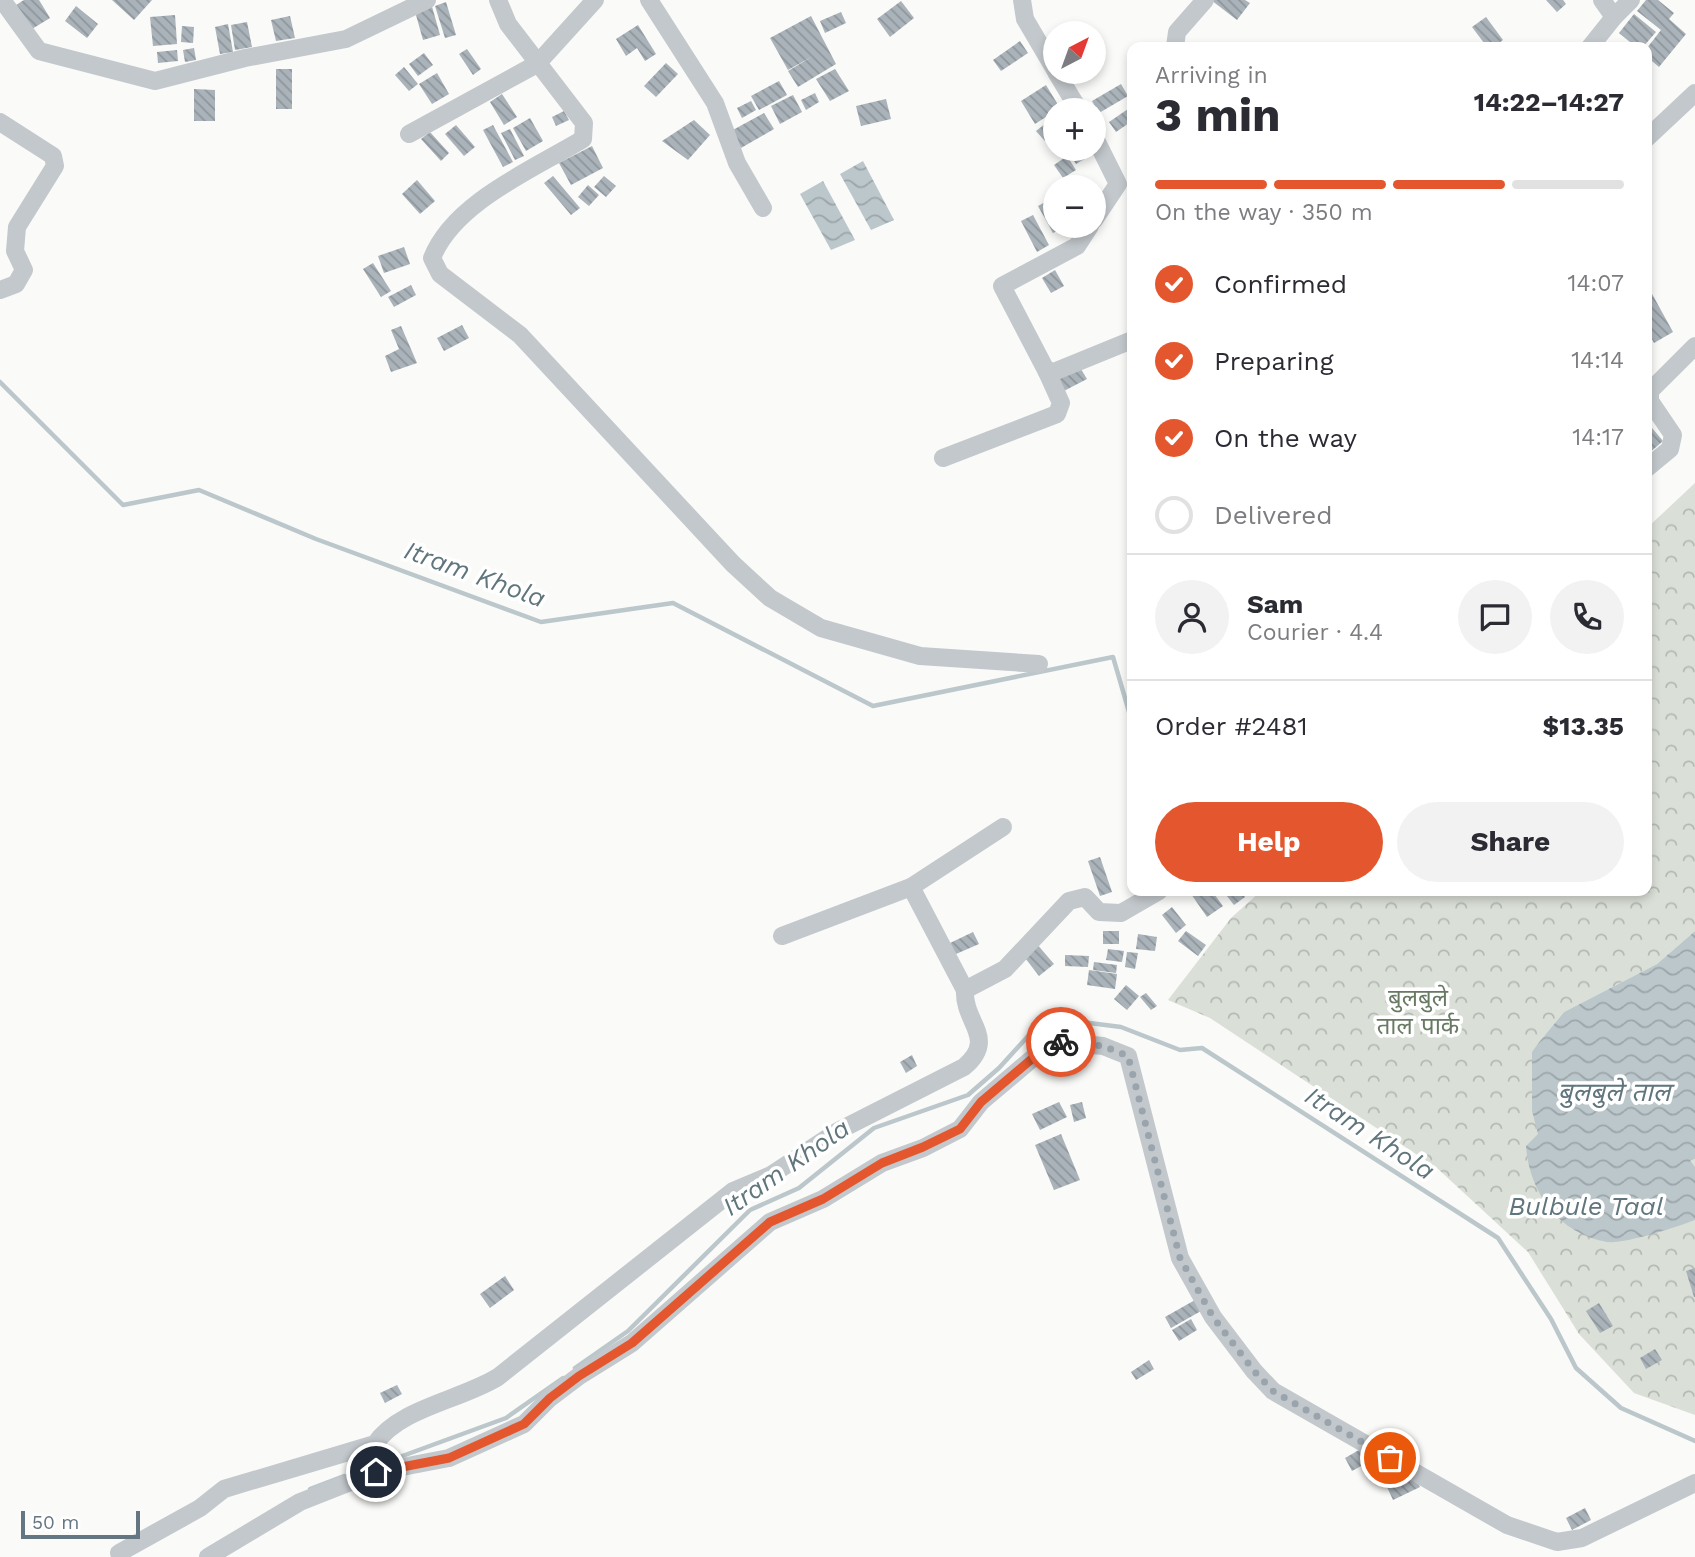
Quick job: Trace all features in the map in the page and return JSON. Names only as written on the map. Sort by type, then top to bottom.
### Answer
[{"type":"street","points":[[2,0],[39,51],[155,81],[245,58],[346,39],[427,0]]},
{"type":"street","points":[[498,0],[509,24],[584,123],[583,139],[469,208],[438,242],[432,258],[440,274],[520,335],[733,564],[770,598],[821,628],[920,656],[1039,664]]},
{"type":"street","points":[[409,134],[537,64],[595,0]]},
{"type":"street","points":[[649,0],[715,103],[737,163],[763,208]]},
{"type":"street","points":[[1022,0],[1025,19],[1043,49]]},
{"type":"street","points":[[1176,42],[1177,32],[1205,0]]},
{"type":"street","points":[[1602,0],[1614,17]]},
{"type":"street","points":[[1594,42],[1631,0]]},
{"type":"street","points":[[1652,133],[1695,93]]},
{"type":"street","points":[[0,122],[45,149],[53,156],[55,166],[17,226],[15,251],[24,270],[16,284],[0,290]]},
{"type":"street","points":[[1106,160],[1118,184],[1106,202]]},
{"type":"street","points":[[943,458],[1057,414],[1061,403],[1002,286],[1077,246],[1082,238]]},
{"type":"street","points":[[1047,372],[1056,372],[1127,342]]},
{"type":"street","points":[[1652,387],[1695,346]]},
{"type":"street","points":[[1652,404],[1673,435],[1670,449],[1652,464]]},
{"type":"street","points":[[782,936],[911,887],[1003,827]]},
{"type":"street","points":[[119,1553],[200,1508],[224,1489],[376,1444],[391,1424],[479,1389],[733,1191],[771,1175],[838,1131],[964,1067],[977,1056],[979,1044],[964,999],[965,990],[911,887]]},
{"type":"street","points":[[965,990],[1016,960],[1069,901],[1085,897],[1099,912],[1109,915],[1121,914],[1151,896]]},
{"type":"street","points":[[208,1557],[300,1502],[376,1472],[449,1458],[524,1424],[550,1398],[579,1376],[632,1343],[770,1222],[823,1199],[882,1163],[960,1129],[981,1102],[1053,1041],[1103,1046],[1128,1056],[1180,1258],[1213,1317],[1254,1371],[1273,1391],[1507,1525],[1557,1542],[1582,1538],[1695,1483]]},
{"type":"green space","name":"बुलबुले ताल पार्क","points":[[1695,483],[1695,931],[1657,964],[1564,1012],[1540,1041],[1532,1067],[1532,1111],[1677,1167],[1695,1159],[1695,1415],[1634,1393],[1579,1334],[1528,1252],[1437,1168],[1210,1018],[1168,1000],[1231,918],[1255,896],[1652,896],[1652,523]]},
{"type":"water","points":[[863,161],[894,220],[871,230],[840,174]]},
{"type":"water","points":[[823,181],[855,240],[831,250],[800,194]]},
{"type":"water","name":"बुलबुले ताल","points":[[1695,931],[1695,1159],[1690,1161],[1695,1167],[1695,1220],[1664,1231],[1615,1242],[1590,1237],[1561,1220],[1540,1194],[1533,1179],[1526,1146],[1538,1134],[1532,1111],[1532,1052],[1564,1012],[1657,964]]},
{"type":"building","points":[[24,0],[39,0],[50,18],[32,29],[16,5]]},
{"type":"building","points":[[112,0],[152,0],[134,20]]},
{"type":"building","points":[[1211,0],[1245,0],[1250,3],[1237,20]]},
{"type":"building","points":[[1546,0],[1563,0],[1566,4],[1557,12]]},
{"type":"building","points":[[1646,0],[1658,0],[1674,13],[1669,19],[1686,34],[1659,67],[1652,61],[1652,42],[1661,30],[1637,11]]},
{"type":"building","points":[[901,1],[914,18],[890,37],[877,19]]},
{"type":"building","points":[[446,2],[456,35],[445,38],[435,6]]},
{"type":"building","points":[[431,3],[440,35],[423,40],[414,8]]},
{"type":"building","points":[[76,6],[98,24],[87,38],[65,21]]},
{"type":"building","points":[[841,12],[846,23],[825,33],[820,21]]},
{"type":"building","points":[[1634,14],[1656,32],[1647,42],[1630,42],[1619,33]]},
{"type":"building","points":[[175,15],[177,44],[153,46],[150,17]]},
{"type":"building","points":[[290,16],[295,38],[276,41],[271,20]]},
{"type":"building","points":[[811,16],[836,64],[798,87],[788,71],[813,56],[788,70],[770,38]]},
{"type":"building","points":[[1486,17],[1503,40],[1483,42],[1472,27]]},
{"type":"building","points":[[247,22],[252,47],[235,50],[231,25]]},
{"type":"building","points":[[228,24],[233,52],[220,54],[215,27]]},
{"type":"building","points":[[638,25],[656,54],[645,61],[637,48],[626,56],[616,39]]},
{"type":"building","points":[[182,26],[194,27],[193,43],[181,42]]},
{"type":"building","points":[[1020,41],[1028,53],[1001,71],[993,60]]},
{"type":"building","points":[[194,48],[196,60],[185,62],[183,50]]},
{"type":"building","points":[[467,49],[481,69],[473,75],[459,54]]},
{"type":"building","points":[[177,50],[178,61],[158,63],[157,52]]},
{"type":"building","points":[[424,53],[433,65],[418,76],[409,64]]},
{"type":"building","points":[[666,63],[678,74],[656,97],[644,86]]},
{"type":"building","points":[[404,67],[418,84],[409,91],[395,75]]},
{"type":"building","points":[[276,69],[292,69],[292,109],[276,109]]},
{"type":"building","points":[[835,69],[849,91],[830,101],[816,79]]},
{"type":"building","points":[[437,73],[449,94],[432,104],[419,84]]},
{"type":"building","points":[[779,81],[787,95],[759,110],[751,96]]},
{"type":"building","points":[[1121,84],[1127,97],[1106,109],[1106,98],[1097,98]]},
{"type":"building","points":[[1046,85],[1054,98],[1043,98],[1043,119],[1035,124],[1021,101]]},
{"type":"building","points":[[194,89],[215,90],[215,121],[194,121]]},
{"type":"building","points":[[815,93],[819,102],[806,110],[801,100]]},
{"type":"building","points":[[502,94],[517,117],[504,125],[490,102]]},
{"type":"building","points":[[793,95],[802,112],[780,124],[771,106]]},
{"type":"building","points":[[886,99],[891,119],[861,126],[856,106]]},
{"type":"building","points":[[751,101],[756,110],[742,118],[737,108]]},
{"type":"building","points":[[1127,110],[1127,124],[1116,132],[1109,122]]},
{"type":"building","points":[[564,111],[569,120],[556,126],[552,117]]},
{"type":"building","points":[[764,113],[774,129],[741,148],[731,131]]},
{"type":"building","points":[[530,118],[543,141],[526,151],[513,128]]},
{"type":"building","points":[[694,120],[710,135],[688,160],[662,141]]},
{"type":"building","points":[[456,125],[475,147],[464,156],[445,134]]},
{"type":"building","points":[[493,125],[513,162],[503,167],[483,130]]},
{"type":"building","points":[[1043,125],[1043,139],[1036,131]]},
{"type":"building","points":[[510,129],[524,156],[515,160],[501,133]]},
{"type":"building","points":[[430,132],[449,153],[441,161],[421,139]]},
{"type":"building","points":[[592,146],[603,168],[571,185],[559,163]]},
{"type":"building","points":[[1060,161],[1070,161],[1076,170],[1068,175],[1061,175],[1054,165]]},
{"type":"building","points":[[553,176],[580,208],[571,215],[544,183]]},
{"type":"building","points":[[604,176],[616,186],[606,197],[594,187]]},
{"type":"building","points":[[417,180],[435,201],[420,214],[402,194]]},
{"type":"building","points":[[588,185],[599,195],[589,206],[578,197]]},
{"type":"building","points":[[1033,215],[1049,245],[1037,252],[1021,221]]},
{"type":"building","points":[[404,247],[410,264],[384,273],[378,256]]},
{"type":"building","points":[[373,263],[391,291],[381,297],[363,269]]},
{"type":"building","points":[[1055,270],[1064,286],[1051,293],[1042,278]]},
{"type":"building","points":[[411,285],[416,295],[394,307],[388,297]]},
{"type":"building","points":[[1652,294],[1673,332],[1654,343],[1652,339]]},
{"type":"building","points":[[462,325],[469,338],[444,351],[437,338]]},
{"type":"building","points":[[401,326],[417,363],[391,372],[385,356],[399,349],[391,330]]},
{"type":"building","points":[[1078,364],[1087,379],[1060,393],[1052,378]]},
{"type":"building","points":[[1652,428],[1663,441],[1652,451]]},
{"type":"building","points":[[1100,857],[1112,892],[1100,896],[1088,861]]},
{"type":"building","points":[[1192,896],[1216,896],[1223,906],[1207,917]]},
{"type":"building","points":[[1227,896],[1244,896],[1245,897],[1234,905]]},
{"type":"building","points":[[1172,907],[1186,925],[1176,933],[1162,915]]},
{"type":"building","points":[[1103,931],[1119,931],[1119,944],[1103,944]]},
{"type":"building","points":[[1186,931],[1206,945],[1198,956],[1178,941]]},
{"type":"building","points":[[973,932],[979,944],[956,954],[950,943]]},
{"type":"building","points":[[1138,934],[1157,937],[1155,951],[1136,949]]},
{"type":"building","points":[[1036,943],[1054,964],[1039,976],[1022,954]]},
{"type":"building","points":[[1108,949],[1124,951],[1122,962],[1106,960]]},
{"type":"building","points":[[1127,952],[1138,953],[1135,969],[1125,967]]},
{"type":"building","points":[[1065,955],[1089,956],[1088,967],[1065,966]]},
{"type":"building","points":[[1094,962],[1117,965],[1116,973],[1093,970]]},
{"type":"building","points":[[1089,970],[1117,974],[1115,989],[1087,985]]},
{"type":"building","points":[[1126,985],[1139,996],[1127,1010],[1114,999]]},
{"type":"building","points":[[1146,993],[1157,1006],[1151,1010],[1140,997]]},
{"type":"building","points":[[912,1055],[917,1066],[906,1073],[900,1062]]},
{"type":"building","points":[[1059,1102],[1067,1117],[1040,1130],[1032,1114]]},
{"type":"building","points":[[1082,1102],[1086,1118],[1074,1122],[1070,1105]]},
{"type":"building","points":[[1061,1134],[1080,1180],[1054,1190],[1035,1145]]},
{"type":"building","points":[[1695,1268],[1695,1297],[1694,1297],[1686,1271]]},
{"type":"building","points":[[505,1276],[514,1290],[490,1308],[480,1294]]},
{"type":"building","points":[[1195,1300],[1201,1311],[1171,1328],[1165,1317]]},
{"type":"building","points":[[1599,1303],[1613,1326],[1600,1333],[1586,1311]]},
{"type":"building","points":[[1191,1319],[1197,1330],[1179,1341],[1172,1330]]},
{"type":"building","points":[[1655,1349],[1662,1360],[1646,1369],[1640,1358]]},
{"type":"building","points":[[1149,1360],[1154,1369],[1136,1380],[1131,1372]]},
{"type":"building","points":[[397,1385],[402,1394],[385,1403],[380,1393]]},
{"type":"building","points":[[1366,1446],[1374,1459],[1352,1471],[1345,1458]]},
{"type":"building","points":[[1414,1474],[1420,1487],[1393,1500],[1387,1487]]},
{"type":"building","points":[[1585,1508],[1591,1520],[1572,1530],[1566,1518]]},
{"type":"waterway","name":"Itram Khola","points":[[0,382],[123,505],[199,490],[316,539],[541,622],[673,603],[873,706],[1113,657],[1127,705]]},
{"type":"waterway","name":"Itram Khola","points":[[575,1368],[628,1331],[750,1210],[799,1188],[874,1128],[968,1095],[999,1068],[1040,1023],[1058,1019],[1121,1027],[1180,1050],[1202,1048],[1498,1238],[1551,1319],[1576,1368],[1621,1408],[1695,1441]]},
{"type":"waterway","name":"Itram Khola","points":[[386,1462],[506,1418],[563,1378]]},
{"type":"waterway","name":"Itram Khola","points":[[310,1489],[344,1476]]},
{"type":"way so far","points":[[1061,1042],[1103,1046],[1128,1056],[1180,1258],[1213,1317],[1254,1371],[1273,1391],[1390,1458]]},
{"type":"route","points":[[376,1472],[449,1458],[524,1424],[550,1398],[579,1376],[632,1343],[738,1247],[770,1222],[823,1199],[882,1163],[960,1129],[981,1102],[1053,1041],[1061,1042]]},
{"type":"water label","name":"Bulbule Taal","points":[[1586,1206]]}]
